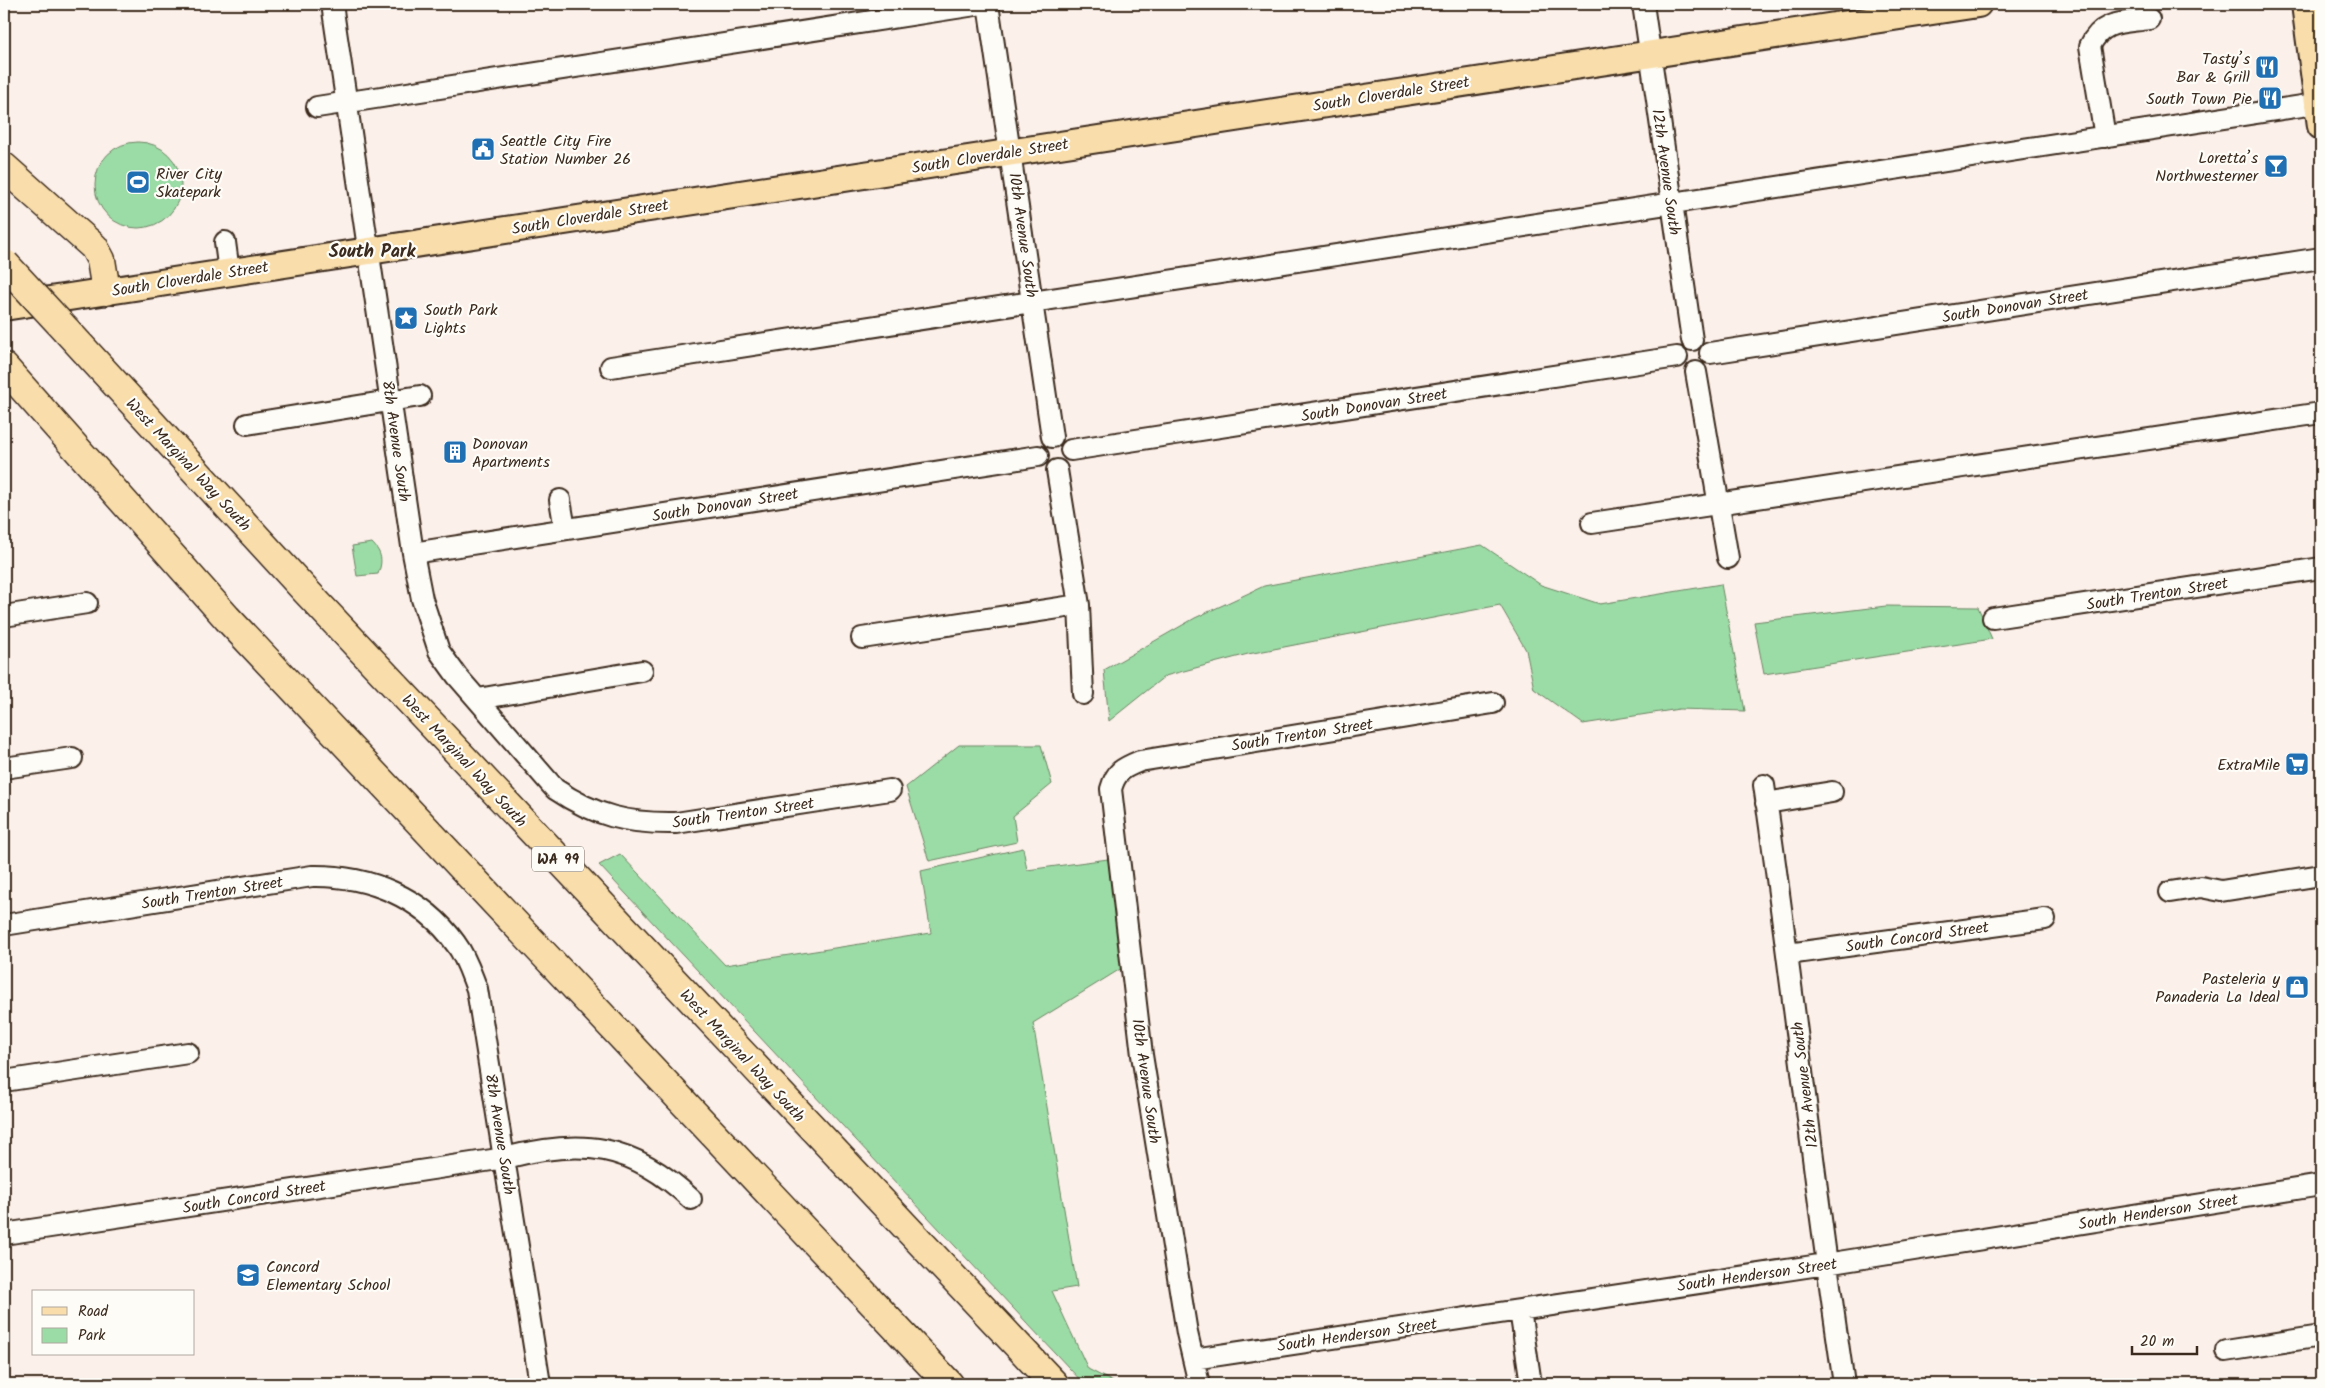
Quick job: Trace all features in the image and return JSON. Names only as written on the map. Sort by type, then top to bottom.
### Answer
[{"type":"highway","points":[[4,167],[94,247],[101,260],[106,291]]},
{"type":"highway","name":"West Marginal Way South","points":[[4,263],[303,588],[1054,1384]]},
{"type":"highway","points":[[4,367],[227,618],[949,1384]]},
{"type":"main road","name":"South Cloverdale Street","points":[[4,307],[1978,4]]},
{"type":"main road","points":[[2305,4],[2317,55],[2320,111]]},
{"type":"street","name":"8th Avenue South","points":[[332,4],[413,553],[422,599],[440,651],[478,699],[555,789],[575,802],[596,812]]},
{"type":"street","points":[[317,107],[982,4]]},
{"type":"street","name":"10th Avenue South","points":[[988,4],[1034,304],[1052,437]]},
{"type":"street","name":"12th Avenue South","points":[[1643,4],[1692,340]]},
{"type":"street","points":[[2105,137],[2090,46],[2095,34],[2107,25],[2149,19]]},
{"type":"street","points":[[611,367],[1034,304],[2105,137],[2320,111]]},
{"type":"street","points":[[225,242],[229,272]]},
{"type":"street","name":"South Donovan Street","points":[[1710,353],[2321,258]]},
{"type":"street","points":[[1692,340],[1703,342],[1710,353],[1706,367],[1696,372],[1682,368],[1678,357],[1682,344],[1692,340]]},
{"type":"street","name":"South Donovan Street","points":[[1071,450],[1678,357]]},
{"type":"street","points":[[1696,372],[1728,558]]},
{"type":"street","points":[[247,424],[420,396]]},
{"type":"street","points":[[1592,524],[2321,413]]},
{"type":"street","points":[[1052,437],[1062,439],[1071,450],[1068,464],[1057,470],[1044,467],[1038,456],[1041,444],[1052,437]]},
{"type":"street","name":"South Donovan Street","points":[[413,553],[1038,456]]},
{"type":"street","points":[[1057,470],[1079,605],[1083,694]]},
{"type":"street","points":[[560,500],[565,529]]},
{"type":"street","name":"South Trenton Street","points":[[1993,618],[2321,568]]},
{"type":"street","points":[[4,616],[87,603]]},
{"type":"street","points":[[862,638],[1079,605]]},
{"type":"street","points":[[478,699],[642,671]]},
{"type":"street","name":"South Trenton Street","points":[[1115,776],[1125,767],[1140,761],[1493,703]]},
{"type":"street","points":[[4,768],[72,758]]},
{"type":"street","name":"10th Avenue South","points":[[1115,776],[1111,789],[1142,1055],[1193,1359],[1199,1384]]},
{"type":"street","name":"South Trenton Street","points":[[596,812],[645,824],[676,823],[890,790]]},
{"type":"street","name":"12th Avenue South","points":[[1832,792],[1765,794],[1788,954],[1826,1264],[1844,1384]]},
{"type":"street","points":[[2170,892],[2201,887],[2221,891],[2321,875]]},
{"type":"street","name":"South Trenton Street","points":[[4,925],[312,876],[358,879],[389,890],[416,904]]},
{"type":"street","name":"8th Avenue South","points":[[416,904],[443,928],[457,944],[478,989],[540,1384]]},
{"type":"street","name":"South Concord Street","points":[[1788,954],[2045,919]]},
{"type":"street","points":[[4,1080],[188,1053]]},
{"type":"street","name":"South Concord Street","points":[[4,1234],[505,1158],[532,1150],[575,1146],[609,1151],[629,1157],[676,1185],[691,1200]]},
{"type":"street","name":"South Henderson Street","points":[[1193,1359],[1826,1264],[2321,1185]]},
{"type":"street","points":[[1520,1310],[1531,1384]]},
{"type":"street","points":[[2226,1351],[2321,1336]]},
{"type":"green space","name":"River City Skatepark","points":[[138,142],[162,149],[174,161],[181,185],[174,209],[162,221],[138,228],[114,221],[102,209],[95,185],[102,161],[114,149]]},
{"type":"green space","points":[[372,543],[381,557],[378,574],[357,576],[352,546]]},
{"type":"green space","points":[[1482,545],[1541,585],[1600,604],[1721,584],[1745,711],[1679,709],[1583,724],[1534,689],[1526,650],[1500,605],[1248,654],[1165,676],[1109,721],[1104,670],[1195,618],[1264,586]]},
{"type":"green space","points":[[1886,606],[1978,607],[1992,639],[1764,674],[1754,622]]},
{"type":"green space","points":[[959,745],[1041,745],[1052,784],[1013,816],[1017,842],[929,861],[906,787]]},
{"type":"green space","points":[[1023,848],[1027,870],[1108,859],[1122,968],[1033,1023],[1077,1287],[1052,1291],[1088,1369],[1117,1384],[1084,1384],[599,865],[620,854],[725,965],[931,933],[921,871]]},
{"type":"place","name":"Tasty’s Bar & Grill","points":[[2267,67]]},
{"type":"place","name":"South Town Pie","points":[[2270,98]]},
{"type":"place","name":"Seattle City Fire Station Number 26","points":[[483,149]]},
{"type":"place","name":"Loretta’s Northwesterner","points":[[2276,166]]},
{"type":"place","name":"River City Skatepark","points":[[138,182]]},
{"type":"place","name":"South Park Lights","points":[[406,318]]},
{"type":"place","name":"Donovan Apartments","points":[[455,452]]},
{"type":"place","name":"ExtraMile","points":[[2297,764]]},
{"type":"place","name":"Pasteleria y Panaderia La Ideal","points":[[2297,987]]},
{"type":"place","name":"Concord Elementary School","points":[[248,1275]]},
{"type":"district","name":"South Park","points":[[372,251]]}]
